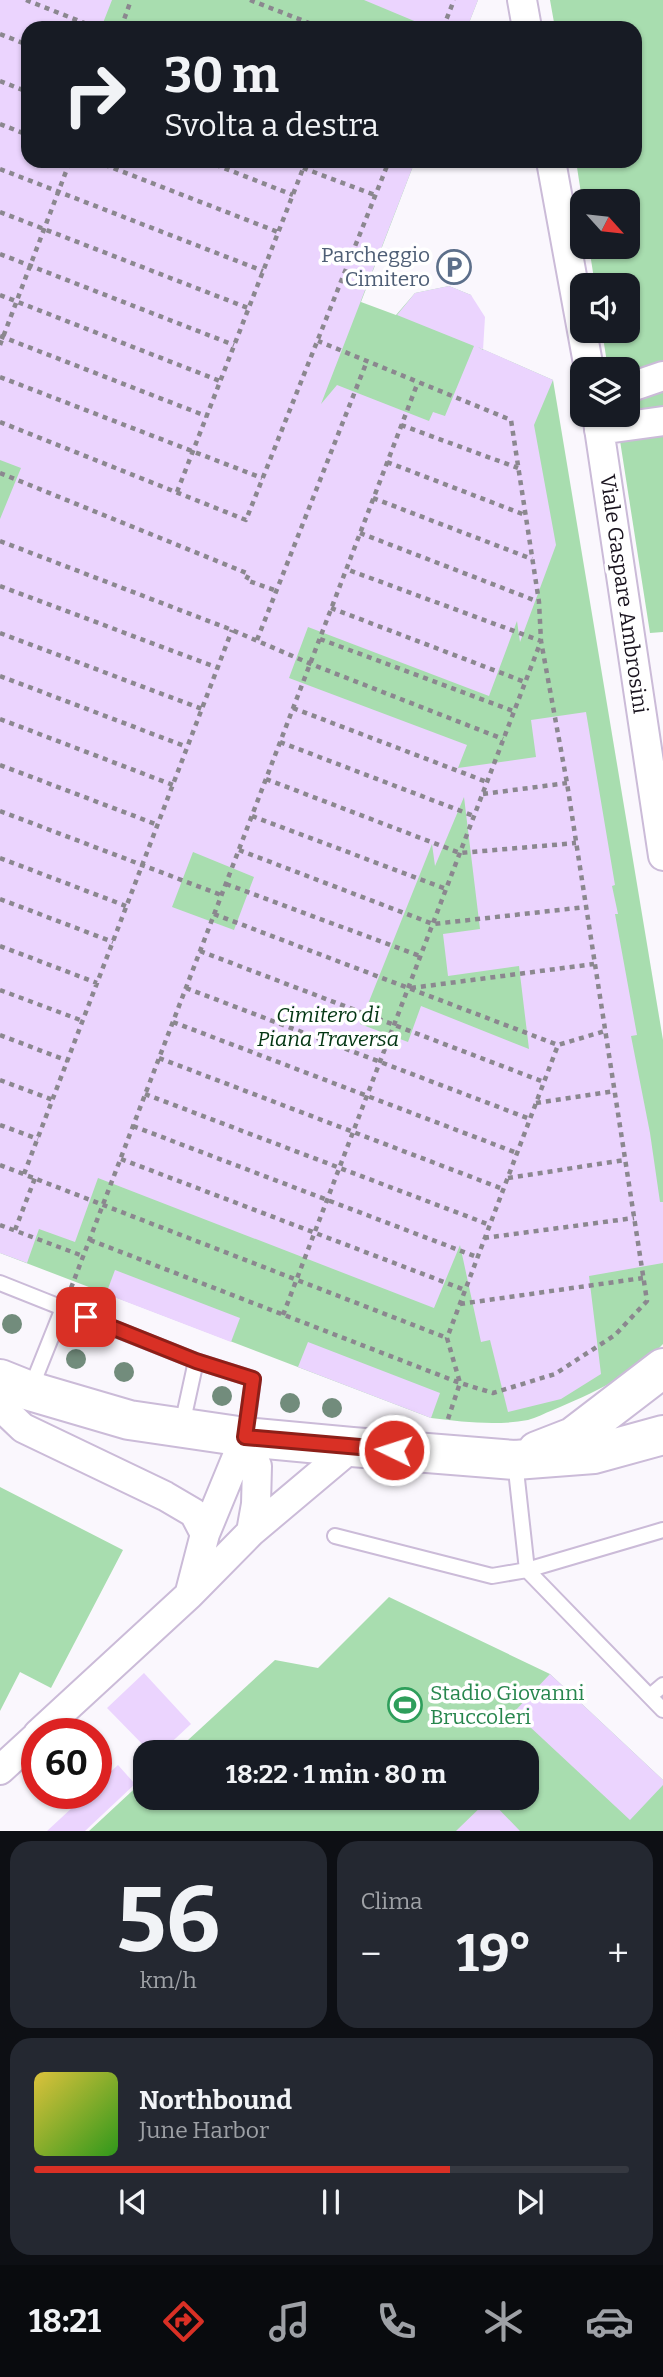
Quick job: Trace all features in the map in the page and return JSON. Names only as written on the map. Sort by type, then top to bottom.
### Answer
[{"type":"main road","points":[[515,1460],[573,1437],[663,1368]]},
{"type":"main road","points":[[10,1392],[129,1420],[245,1437],[515,1460],[594,1454],[663,1435]]},
{"type":"street","points":[[522,0],[526,21]]},
{"type":"street","points":[[552,168],[587,357]]},
{"type":"street","points":[[640,384],[663,376]]},
{"type":"street","points":[[640,421],[663,421]]},
{"type":"street","name":"Viale Gaspare Ambrosini","points":[[599,427],[663,856]]},
{"type":"street","points":[[10,1392],[23,1428],[166,1496],[194,1513],[205,1534]]},
{"type":"street","points":[[245,1437],[257,1466],[256,1504],[251,1532]]},
{"type":"street","points":[[189,1595],[205,1534],[245,1437]]},
{"type":"street","points":[[56,1718],[189,1595],[251,1532],[352,1447]]},
{"type":"street","points":[[0,1770],[21,1751]]},
{"type":"lane","points":[[0,1283],[196,1361],[253,1379],[245,1437]]},
{"type":"lane","points":[[10,1392],[64,1308]]},
{"type":"lane","points":[[181,1428],[196,1361]]},
{"type":"lane","points":[[515,1460],[527,1570],[663,1710]]},
{"type":"lane","points":[[335,1536],[492,1576],[527,1570],[663,1530]]},
{"type":"lane","points":[[650,1696],[663,1685]]},
{"type":"path","points":[[26,0],[79,21]]},
{"type":"path","points":[[124,21],[131,0]]},
{"type":"path","points":[[250,0],[304,21]]},
{"type":"path","points":[[446,21],[454,0]]},
{"type":"path","points":[[0,34],[21,42]]},
{"type":"path","points":[[0,81],[21,89]]},
{"type":"path","points":[[0,124],[21,132]]},
{"type":"path","points":[[0,345],[67,168]]},
{"type":"path","points":[[112,168],[278,232]]},
{"type":"path","points":[[224,168],[293,195]]},
{"type":"path","points":[[177,492],[303,168],[375,195]]},
{"type":"path","points":[[0,422],[246,520],[385,168]]},
{"type":"path","points":[[0,169],[263,271]]},
{"type":"path","points":[[0,212],[248,308]]},
{"type":"path","points":[[0,254],[234,345]]},
{"type":"path","points":[[0,295],[220,380]]},
{"type":"path","points":[[2,336],[206,416]]},
{"type":"path","points":[[90,1240],[460,1383],[493,1393],[555,1374],[615,1335],[647,1301],[567,783],[541,641],[539,602],[511,420],[318,341]]},
{"type":"path","points":[[257,640],[367,361]]},
{"type":"path","points":[[0,377],[262,478]]},
{"type":"path","points":[[64,1308],[418,382]]},
{"type":"path","points":[[401,425],[518,468]]},
{"type":"path","points":[[387,462],[525,515]]},
{"type":"path","points":[[0,473],[249,574],[246,580],[277,591]]},
{"type":"path","points":[[373,498],[532,559]]},
{"type":"path","points":[[360,533],[539,602]]},
{"type":"path","points":[[0,541],[232,630],[503,739]]},
{"type":"path","points":[[346,569],[541,641]]},
{"type":"path","points":[[0,586],[218,668]]},
{"type":"path","points":[[331,608],[525,682]]},
{"type":"path","points":[[24,1174],[232,630]]},
{"type":"path","points":[[0,633],[202,709]]},
{"type":"path","points":[[320,639],[513,711]]},
{"type":"path","points":[[283,1315],[541,641]]},
{"type":"path","points":[[0,676],[187,747]]},
{"type":"path","points":[[293,708],[487,782]]},
{"type":"path","points":[[0,719],[173,785]]},
{"type":"path","points":[[280,742],[474,816]]},
{"type":"path","points":[[0,765],[158,825]]},
{"type":"path","points":[[266,779],[460,853],[576,843]]},
{"type":"path","points":[[483,794],[567,783]]},
{"type":"path","points":[[0,811],[221,895]]},
{"type":"path","points":[[252,816],[446,890]]},
{"type":"path","points":[[239,850],[433,924],[586,907]]},
{"type":"path","points":[[0,858],[126,906]]},
{"type":"path","points":[[226,884],[420,956]]},
{"type":"path","points":[[0,899],[113,942]]},
{"type":"path","points":[[214,914],[558,1045],[605,1031]]},
{"type":"path","points":[[0,946],[97,983]]},
{"type":"path","points":[[200,951],[544,1082]]},
{"type":"path","points":[[408,988],[594,964]]},
{"type":"path","points":[[186,988],[530,1119]]},
{"type":"path","points":[[0,990],[83,1021]]},
{"type":"path","points":[[173,1021],[517,1153]]},
{"type":"path","points":[[0,1035],[68,1061]]},
{"type":"path","points":[[436,1454],[460,1383],[447,1338],[558,1045]]},
{"type":"path","points":[[159,1058],[503,1189]]},
{"type":"path","points":[[0,1080],[53,1100]]},
{"type":"path","points":[[536,1103],[615,1091]]},
{"type":"path","points":[[145,1094],[490,1225]]},
{"type":"path","points":[[0,1125],[38,1139]]},
{"type":"path","points":[[133,1126],[477,1257]]},
{"type":"path","points":[[121,1159],[464,1290]]},
{"type":"path","points":[[508,1178],[625,1160]]},
{"type":"path","points":[[0,1165],[447,1338]]},
{"type":"path","points":[[15,1230],[35,1178]]},
{"type":"path","points":[[484,1238],[634,1218]]},
{"type":"path","points":[[0,1225],[83,1256]]},
{"type":"path","points":[[460,1304],[643,1278]]},
{"type":"green space","name":"Cimitero di Piana Traversa","points":[[0,0],[478,0],[470,21],[21,21],[21,168],[412,168],[361,302],[396,315],[415,293],[449,286],[471,295],[480,348],[553,380],[663,1040],[663,1344],[639,1365],[612,1382],[528,1420],[492,1423],[431,1418],[0,1253]]},
{"type":"green space","points":[[550,0],[663,0],[663,632],[650,633],[618,427],[640,427],[640,357],[606,357],[604,343],[640,343],[640,273],[593,273],[591,259],[640,259],[640,189],[580,189],[577,168],[642,168],[642,21],[554,21]]},
{"type":"green space","points":[[0,1487],[123,1550],[51,1688],[20,1672],[0,1711]]},
{"type":"green space","name":"Stadio Giovanni Bruccoleri","points":[[389,1597],[550,1674],[663,1780],[663,1831],[89,1831],[133,1790],[133,1810],[539,1810],[539,1740],[188,1740],[275,1660],[318,1668]]},
{"type":"building","name":"Cimitero di Piana Traversa","points":[[0,0],[112,0],[104,21],[21,21],[21,168],[412,168],[321,404],[337,385],[429,421],[433,412],[445,416],[474,346],[397,315],[415,293],[449,286],[471,295],[485,317],[483,349],[553,380],[534,425],[556,545],[520,642],[517,621],[489,696],[308,627],[289,678],[467,745],[458,768],[536,757],[531,720],[586,712],[615,885],[612,886],[618,914],[615,914],[637,1035],[631,1036],[660,1202],[663,1202],[663,1263],[589,1276],[601,1374],[561,1399],[508,1412],[490,1340],[481,1342],[460,1245],[434,1308],[98,1178],[75,1242],[39,1229],[27,1263],[0,1253],[0,519],[21,468],[0,460]],"holes":[[[464,797],[480,929],[443,934],[448,976],[519,966],[529,1049],[421,1006],[408,1042],[360,1024],[432,844],[435,866]],[[193,852],[254,877],[234,930],[172,907]]]},
{"type":"building","points":[[364,0],[478,0],[470,21],[414,21]]},
{"type":"building","points":[[115,1270],[240,1318],[231,1342],[106,1294]]},
{"type":"building","points":[[308,1342],[440,1393],[431,1418],[298,1367]]},
{"type":"building","points":[[144,1673],[191,1724],[174,1740],[138,1740],[107,1708]]},
{"type":"building","points":[[550,1674],[663,1780],[663,1785],[630,1820],[514,1712]]},
{"type":"building","points":[[118,1765],[133,1782],[133,1786],[112,1806],[112,1770]]},
{"type":"building","points":[[71,1809],[108,1809],[85,1831],[47,1831]]},
{"type":"building","points":[[478,1810],[500,1810],[520,1831],[456,1831]]},
{"type":"place","name":"Parcheggio Cimitero","points":[[454,267]]},
{"type":"place","name":"Stadio Giovanni Bruccoleri","points":[[405,1705]]},
{"type":"route","points":[[86,1317],[196,1361],[253,1379],[245,1437],[394,1450]]}]
